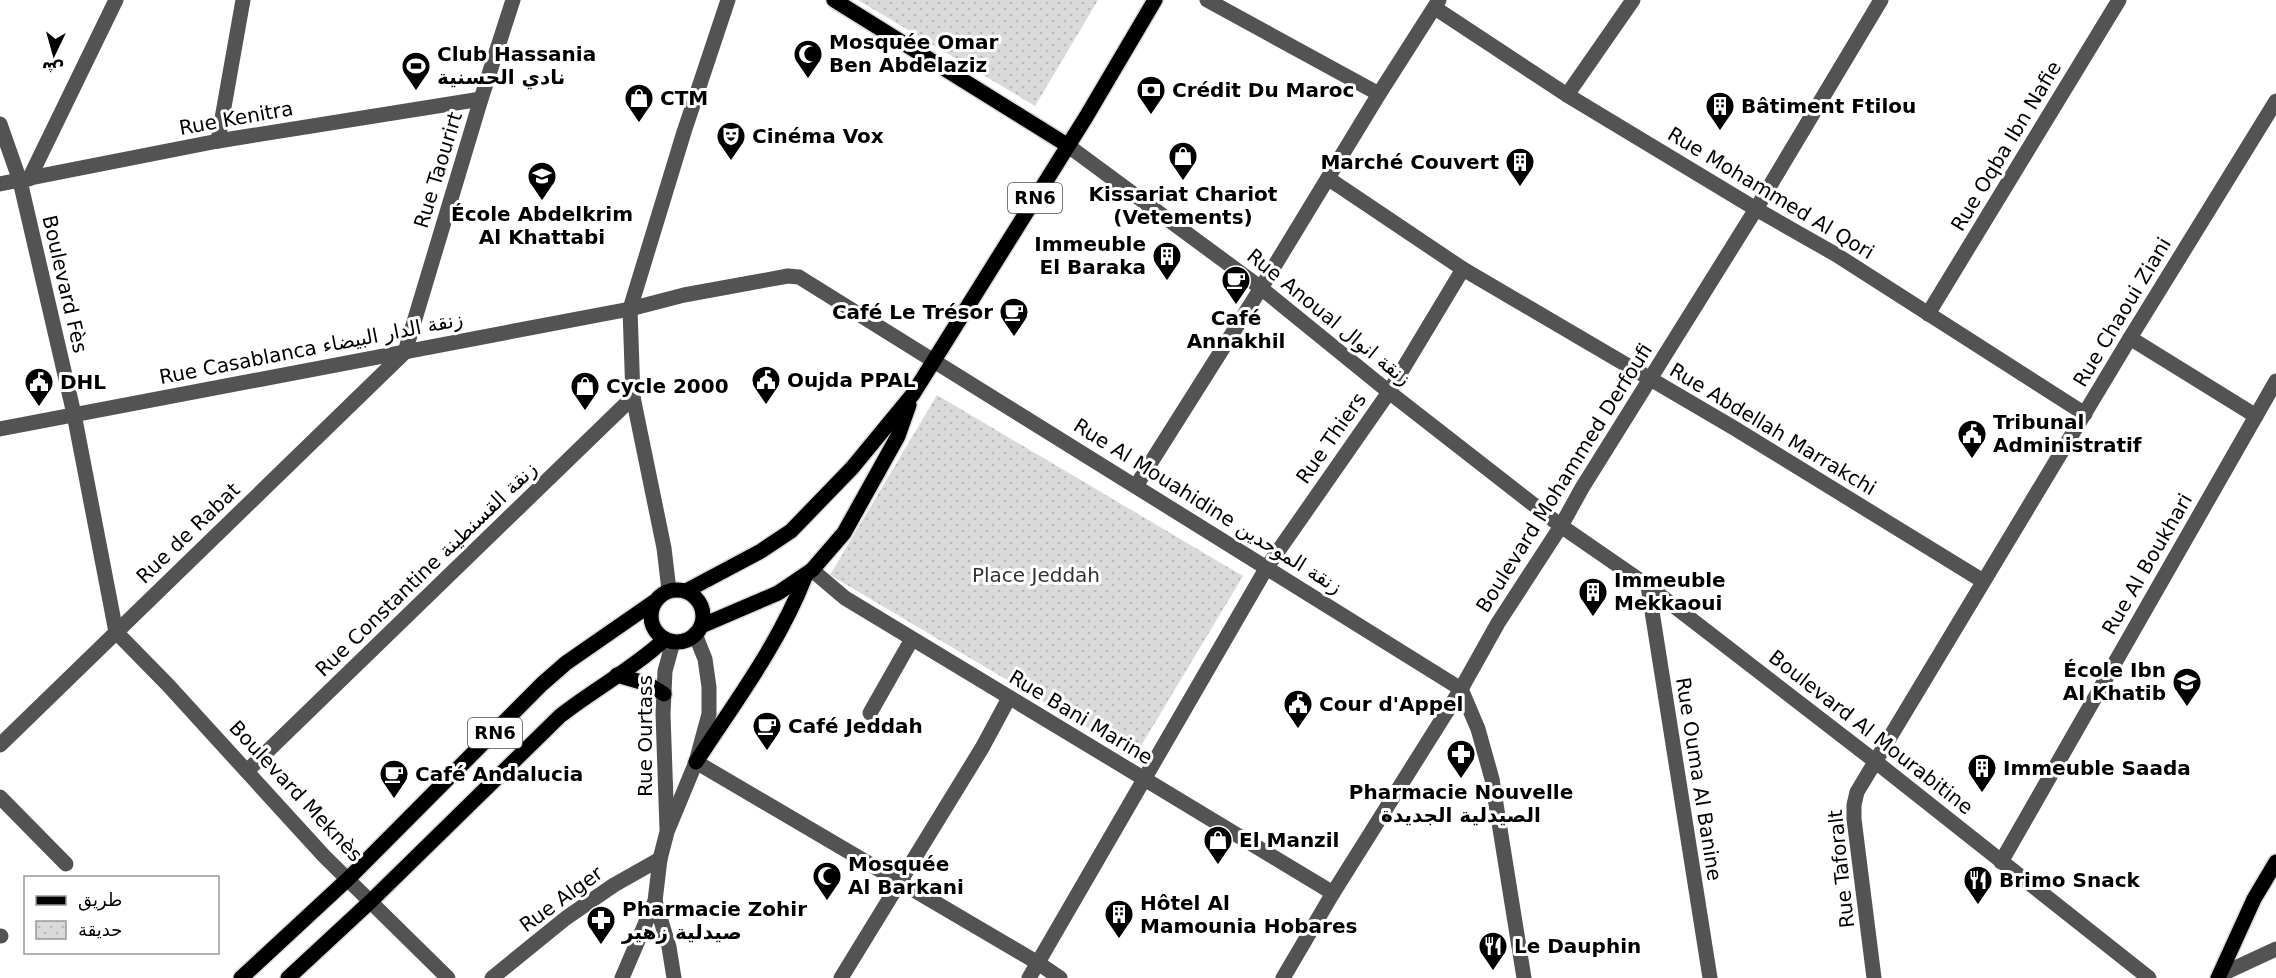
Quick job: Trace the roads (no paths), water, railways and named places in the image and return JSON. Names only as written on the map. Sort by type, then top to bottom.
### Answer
[{"type":"main road","points":[[834,0],[1067,145]]},
{"type":"main road","name":"RN6","points":[[686,591],[761,551],[791,531],[852,468],[913,394],[1155,0]]},
{"type":"main road","name":"RN6","points":[[288,978],[371,902],[560,716],[584,696],[669,640],[681,642],[698,630],[778,593],[808,574],[844,533],[898,436],[913,394]]},
{"type":"main road","points":[[696,762],[777,638],[808,574]]},
{"type":"main road","points":[[669,590],[686,591],[699,602],[703,618],[698,630]]},
{"type":"main road","name":"RN6","points":[[241,978],[349,878],[542,684],[566,663],[669,590]]},
{"type":"main road","points":[[654,602],[651,608],[651,621],[656,632],[669,640]]},
{"type":"main road","points":[[617,675],[648,684],[664,694]]},
{"type":"main road","points":[[2219,976],[2254,899],[2276,862]]},
{"type":"street","points":[[25,180],[116,0]]},
{"type":"street","points":[[218,141],[243,0]]},
{"type":"street","name":"Rue Taourirt","points":[[405,352],[513,0]]},
{"type":"street","points":[[669,590],[664,548],[633,397],[630,309],[684,132],[728,0]]},
{"type":"street","points":[[1207,0],[1379,94]]},
{"type":"street","points":[[1567,95],[1633,0]]},
{"type":"street","name":"Boulevard Mohammed Derfoufi","points":[[1283,978],[1333,893],[1461,689],[1498,624],[1756,209],[1881,0]]},
{"type":"street","name":"Rue Oqba Ibn Nafie","points":[[1928,314],[2119,0]]},
{"type":"street","points":[[1136,486],[1437,4]]},
{"type":"street","name":"Rue Mohammed Al Qori","points":[[1437,4],[1567,95],[1835,254],[2085,414]]},
{"type":"street","name":"Rue Kenitra","points":[[0,184],[218,141],[481,99]]},
{"type":"street","name":"Rue Chaoui Ziani","points":[[1876,762],[2130,338],[2276,101]]},
{"type":"street","name":"Boulevard Fès","points":[[0,124],[25,180],[74,414],[116,632]]},
{"type":"street","name":"Rue Anoual زنقة انوال","points":[[1067,145],[1261,288],[1389,392],[1561,526]]},
{"type":"street","name":"Rue Abdellah Marrakchi","points":[[1329,179],[1463,269],[1650,379],[1983,581]]},
{"type":"street","name":"Rue Thiers","points":[[1029,978],[1267,567],[1389,392],[1463,269]]},
{"type":"street","name":"Rue Casablanca زنقة الدار البيضاء","points":[[0,429],[630,309],[684,295],[788,276],[799,277],[934,359]]},
{"type":"street","points":[[2130,338],[2256,416]]},
{"type":"street","name":"Rue de Rabat","points":[[0,746],[405,352]]},
{"type":"street","name":"Rue Al Mouahidine زنقة الموحدين","points":[[934,359],[1461,689]]},
{"type":"street","name":"Rue Al Boukhari","points":[[2001,862],[2276,381]]},
{"type":"street","name":"Rue Constantine زنقة القسنطينة","points":[[248,771],[633,397]]},
{"type":"street","name":"Boulevard Al Mourabitine","points":[[1561,526],[1648,586],[2150,978]]},
{"type":"street","name":"Rue Bani Marine","points":[[808,574],[844,598],[1333,893]]},
{"type":"street","name":"Rue Ouma Al Banine","points":[[1648,586],[1710,978]]},
{"type":"street","points":[[622,978],[655,901],[660,860],[667,832],[696,762],[709,714],[709,687],[698,630]]},
{"type":"street","name":"Boulevard Meknès","points":[[116,632],[248,771],[324,856],[349,878],[448,978]]},
{"type":"street","points":[[870,713],[912,639]]},
{"type":"street","name":"Rue Ourtass","points":[[667,832],[664,694],[669,640]]},
{"type":"street","points":[[1461,689],[1478,729],[1492,779],[1524,978]]},
{"type":"street","points":[[841,978],[982,748],[1009,698]]},
{"type":"street","points":[[696,762],[1060,978]]},
{"type":"street","name":"Rue Taforalt","points":[[1874,978],[1854,805],[1857,792],[1876,762]]},
{"type":"street","points":[[0,797],[66,864]]},
{"type":"street","name":"Rue Alger","points":[[492,978],[567,918],[614,885],[660,860]]},
{"type":"street","points":[[655,901],[669,947],[674,978]]},
{"type":"street","points":[[2219,976],[2276,949]]},
{"type":"place","name":"Mosquée Omar Ben Abdelaziz","points":[[808,80]]},
{"type":"place","name":"Club Hassania نادي الحسنية","points":[[416,92]]},
{"type":"place","name":"Crédit Du Maroc","points":[[1151,116]]},
{"type":"place","name":"CTM","points":[[639,124]]},
{"type":"place","name":"Bâtiment Ftilou","points":[[1720,132]]},
{"type":"place","name":"Cinéma Vox","points":[[731,162]]},
{"type":"place","name":"Kissariat Chariot (Vetements)","points":[[1183,182]]},
{"type":"place","name":"Marché Couvert","points":[[1520,188]]},
{"type":"place","name":"École Abdelkrim Al Khattabi","points":[[542,202]]},
{"type":"place","name":"Immeuble El Baraka","points":[[1167,282]]},
{"type":"place","name":"Café Annakhil","points":[[1236,306]]},
{"type":"place","name":"Café Le Trésor","points":[[1014,338]]},
{"type":"place","name":"Oujda PPAL","points":[[766,406]]},
{"type":"place","name":"DHL","points":[[39,408]]},
{"type":"place","name":"Cycle 2000","points":[[585,412]]},
{"type":"place","name":"Tribunal Administratif","points":[[1972,460]]},
{"type":"place","name":"Immeuble Mekkaoui","points":[[1593,618]]},
{"type":"place","name":"École Ibn Al Khatib","points":[[2187,708]]},
{"type":"place","name":"Cour d'Appel","points":[[1298,730]]},
{"type":"place","name":"Café Jeddah","points":[[767,752]]},
{"type":"place","name":"Pharmacie Nouvelle الصيدلية الجديدة","points":[[1461,780]]},
{"type":"place","name":"Immeuble Saada","points":[[1982,794]]},
{"type":"place","name":"Café Andalucia","points":[[394,800]]},
{"type":"place","name":"El Manzil","points":[[1218,866]]},
{"type":"place","name":"Mosquée Al Barkani","points":[[827,902]]},
{"type":"place","name":"Brimo Snack","points":[[1978,906]]},
{"type":"place","name":"Hôtel Al Mamounia Hobares","points":[[1119,940]]},
{"type":"place","name":"Pharmacie Zohir صيدلية زهير","points":[[601,946]]},
{"type":"place","name":"Le Dauphin","points":[[1493,972]]},
{"type":"park label","name":"Place Jeddah","points":[[1036,575]]}]
